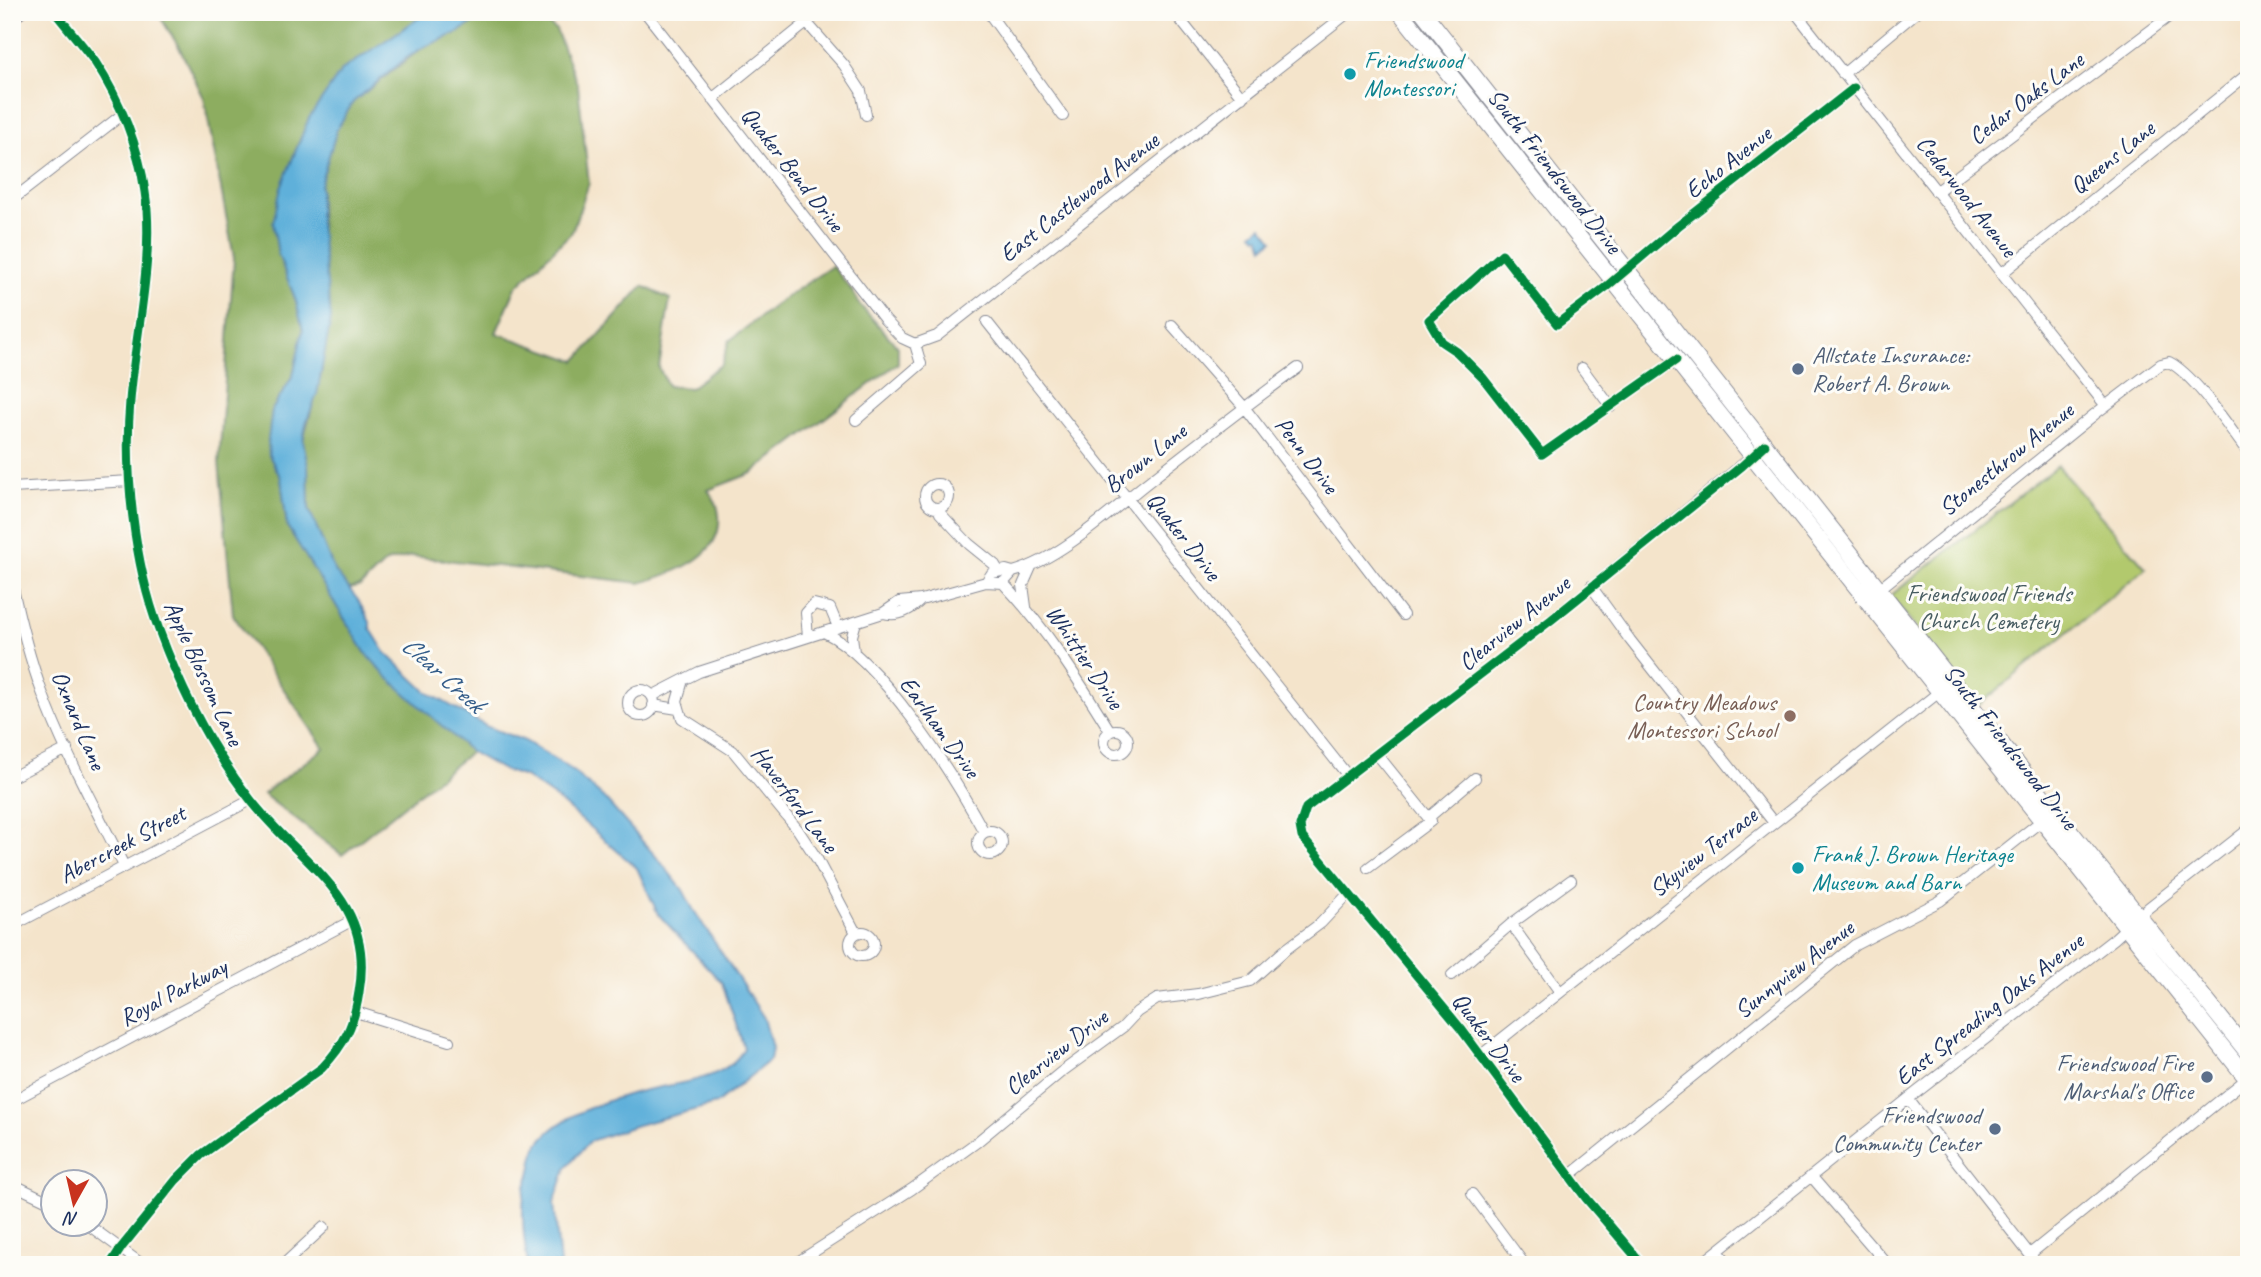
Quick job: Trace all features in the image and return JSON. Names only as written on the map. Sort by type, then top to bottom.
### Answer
[{"type":"main road","points":[[12,15],[18,12]]},
{"type":"main road","name":"South Friendswood Drive","points":[[1400,12],[1752,457],[1854,571]]},
{"type":"main road","name":"South Friendswood Drive","points":[[1423,12],[1765,444],[1872,595],[2133,923],[2248,1079]]},
{"type":"main road","name":"South Friendswood Drive","points":[[2133,923],[2249,1054]]},
{"type":"street","name":"Apple Blossom Lane","points":[[55,12],[95,62],[123,114],[146,192],[144,276],[129,403],[130,481],[139,559],[159,631],[205,733],[251,800],[346,903],[361,949],[362,974],[356,1012],[338,1052],[201,1155],[176,1180],[110,1265]]},
{"type":"street","name":"Quaker Bend Drive","points":[[645,12],[884,320],[902,338],[915,344]]},
{"type":"street","points":[[712,99],[820,12]]},
{"type":"street","points":[[988,12],[1063,116]]},
{"type":"street","points":[[1174,12],[1242,97]]},
{"type":"street","name":"East Castlewood Avenue","points":[[915,344],[937,336],[1349,12]]},
{"type":"street","name":"Cedarwood Avenue","points":[[1795,12],[2106,406]]},
{"type":"street","points":[[1843,74],[1917,12]]},
{"type":"street","name":"Cedar Oaks Lane","points":[[1936,192],[2175,12]]},
{"type":"street","points":[[807,23],[844,65],[861,91],[866,115]]},
{"type":"street","name":"Queens Lane","points":[[2001,274],[2249,74]]},
{"type":"street","name":"Echo Avenue","points":[[1611,407],[1542,454],[1483,378],[1457,352],[1442,342],[1429,320],[1502,254],[1557,324],[1854,88]]},
{"type":"street","points":[[12,200],[123,114]]},
{"type":"street","name":"Quaker Drive","points":[[987,322],[1348,776]]},
{"type":"street","name":"Penn Drive","points":[[1172,325],[1244,407],[1404,615]]},
{"type":"street","points":[[856,420],[921,364],[915,344]]},
{"type":"street","points":[[1582,368],[1611,407],[1676,360]]},
{"type":"street","name":"Stonesthrow Avenue","points":[[1872,595],[2161,364],[2169,362],[2178,367],[2214,407],[2249,454]]},
{"type":"street","name":"Brown Lane","points":[[998,570],[1013,572],[1031,567],[1086,530],[1298,368]]},
{"type":"street","name":"Clearview Avenue","points":[[1302,836],[1300,826],[1306,808],[1551,620],[1765,444]]},
{"type":"street","points":[[12,488],[130,481]]},
{"type":"street","points":[[939,508],[940,513],[969,544],[995,565],[998,570],[992,573],[986,582]]},
{"type":"street","name":"Whittier Drive","points":[[1026,607],[1023,585],[1031,567]]},
{"type":"street","points":[[683,680],[678,695],[678,709],[653,700],[683,680],[699,672],[883,613],[899,602],[921,600],[986,582],[1003,583],[1013,572]]},
{"type":"street","name":"Whittier Drive","points":[[1003,583],[1026,607],[1074,673],[1110,731]]},
{"type":"street","name":"Oxnard Lane","points":[[12,584],[17,630],[66,749],[124,866]]},
{"type":"street","points":[[1591,586],[1630,640],[1774,823]]},
{"type":"street","points":[[808,637],[806,613],[814,604],[830,608],[838,628]]},
{"type":"street","points":[[854,653],[852,636],[856,622]]},
{"type":"street","name":"Earlham Drive","points":[[824,632],[841,640],[885,686],[929,742],[964,794],[984,832]]},
{"type":"street","name":"Skyview Terrace","points":[[1480,1056],[1945,687]]},
{"type":"street","name":"Haverford Lane","points":[[678,709],[682,718],[733,751],[798,830],[817,859],[856,933]]},
{"type":"street","points":[[12,777],[66,749]]},
{"type":"street","points":[[1368,868],[1431,821],[1377,754]]},
{"type":"street","points":[[1428,818],[1475,778]]},
{"type":"street","name":"Abercreek Street","points":[[12,926],[251,800]]},
{"type":"street","name":"Sunnyview Avenue","points":[[1569,1176],[1856,945],[1940,901],[2048,816]]},
{"type":"street","name":"East Spreading Oaks Avenue","points":[[1700,1265],[2249,829]]},
{"type":"street","name":"Quaker Drive","points":[[1302,836],[1461,1029],[1569,1176],[1643,1265]]},
{"type":"street","points":[[1452,975],[1511,925],[1571,880]]},
{"type":"street","name":"Clearview Drive","points":[[793,1265],[912,1189],[977,1142],[1060,1073],[1123,1027],[1137,1012],[1157,999],[1198,994],[1250,981],[1284,950],[1321,923],[1348,894]]},
{"type":"street","name":"Royal Parkway","points":[[12,1101],[353,920]]},
{"type":"street","points":[[1511,925],[1560,992]]},
{"type":"street","points":[[356,1012],[449,1041]]},
{"type":"street","points":[[2030,1254],[2248,1079]]},
{"type":"street","points":[[1908,1099],[2038,1265]]},
{"type":"street","points":[[1811,1176],[1888,1265]]},
{"type":"street","points":[[12,1184],[38,1196]]},
{"type":"street","points":[[1472,1194],[1525,1265]]},
{"type":"street","points":[[283,1265],[324,1227]]},
{"type":"street","points":[[107,1238],[143,1265]]},
{"type":"street","points":[[1718,1251],[1729,1265]]},
{"type":"green space","points":[[157,12],[428,12],[342,70],[309,119],[293,157],[278,254],[296,301],[303,330],[293,376],[272,410],[269,455],[281,478],[287,526],[365,652],[471,752],[342,855],[263,794],[324,748],[233,615],[219,462],[234,258],[204,98],[179,47]]},
{"type":"green space","points":[[492,12],[532,12],[556,30],[578,86],[589,183],[572,232],[516,287],[496,333],[576,361],[643,286],[670,299],[659,368],[668,386],[690,388],[722,364],[729,341],[832,266],[851,289],[859,304],[898,347],[898,363],[752,473],[708,490],[718,509],[719,525],[715,539],[696,560],[669,574],[640,583],[412,556],[386,562],[361,586],[349,589],[334,570],[309,509],[308,467],[303,441],[322,371],[320,185],[337,129],[353,102],[422,48],[454,34]]},
{"type":"green space","name":"Friendswood Friends Church Cemetery","points":[[2057,466],[2146,568],[1979,705],[1890,596]]},
{"type":"water","points":[[428,12],[492,12],[405,59],[353,102],[337,129],[320,185],[319,215],[331,318],[317,394],[306,423],[303,441],[308,467],[309,509],[334,570],[358,600],[370,622],[370,628],[385,652],[427,692],[488,727],[525,741],[569,768],[603,797],[659,860],[683,890],[764,1018],[772,1048],[770,1060],[716,1104],[637,1125],[590,1141],[566,1168],[554,1203],[560,1265],[528,1265],[524,1237],[525,1190],[535,1151],[545,1136],[558,1125],[594,1106],[633,1093],[688,1082],[721,1071],[738,1057],[744,1048],[722,983],[658,914],[637,868],[557,799],[525,777],[503,770],[471,752],[384,674],[365,652],[287,526],[281,478],[269,455],[268,440],[272,410],[293,376],[303,330],[296,301],[278,254],[273,223],[281,187],[309,118],[342,70]]},
{"type":"water","points":[[1262,226],[1273,240],[1264,247],[1259,236],[1253,233]]},
{"type":"cycle path","points":[[55,12],[95,62],[113,92],[133,141],[145,192],[148,243],[132,376],[128,457],[137,547],[150,604],[177,675],[210,739],[250,799],[330,884],[345,906],[356,931],[361,959],[359,992],[354,1014],[347,1033],[330,1059],[322,1068],[201,1155],[176,1180],[110,1265]]},
{"type":"cycle path","points":[[1676,360],[1542,454],[1483,378],[1457,352],[1442,342],[1429,320],[1502,254],[1557,324],[1854,88]]},
{"type":"cycle path","points":[[1643,1265],[1586,1198],[1461,1029],[1302,837],[1300,826],[1306,808],[1551,620],[1765,445]]},
{"type":"place","name":"Friendswood Montessori","points":[[1350,74]]},
{"type":"place","name":"Allstate Insurance: Robert A. Brown","points":[[1798,369]]},
{"type":"place","name":"Country Meadows Montessori School","points":[[1790,716]]},
{"type":"place","name":"Frank J. Brown Heritage Museum and Barn","points":[[1798,868]]},
{"type":"place","name":"Friendswood Fire Marshal's Office","points":[[2207,1077]]},
{"type":"place","name":"Friendswood Community Center","points":[[1995,1129]]},
{"type":"water label","name":"Clear Creek","points":[[443,674]]}]
